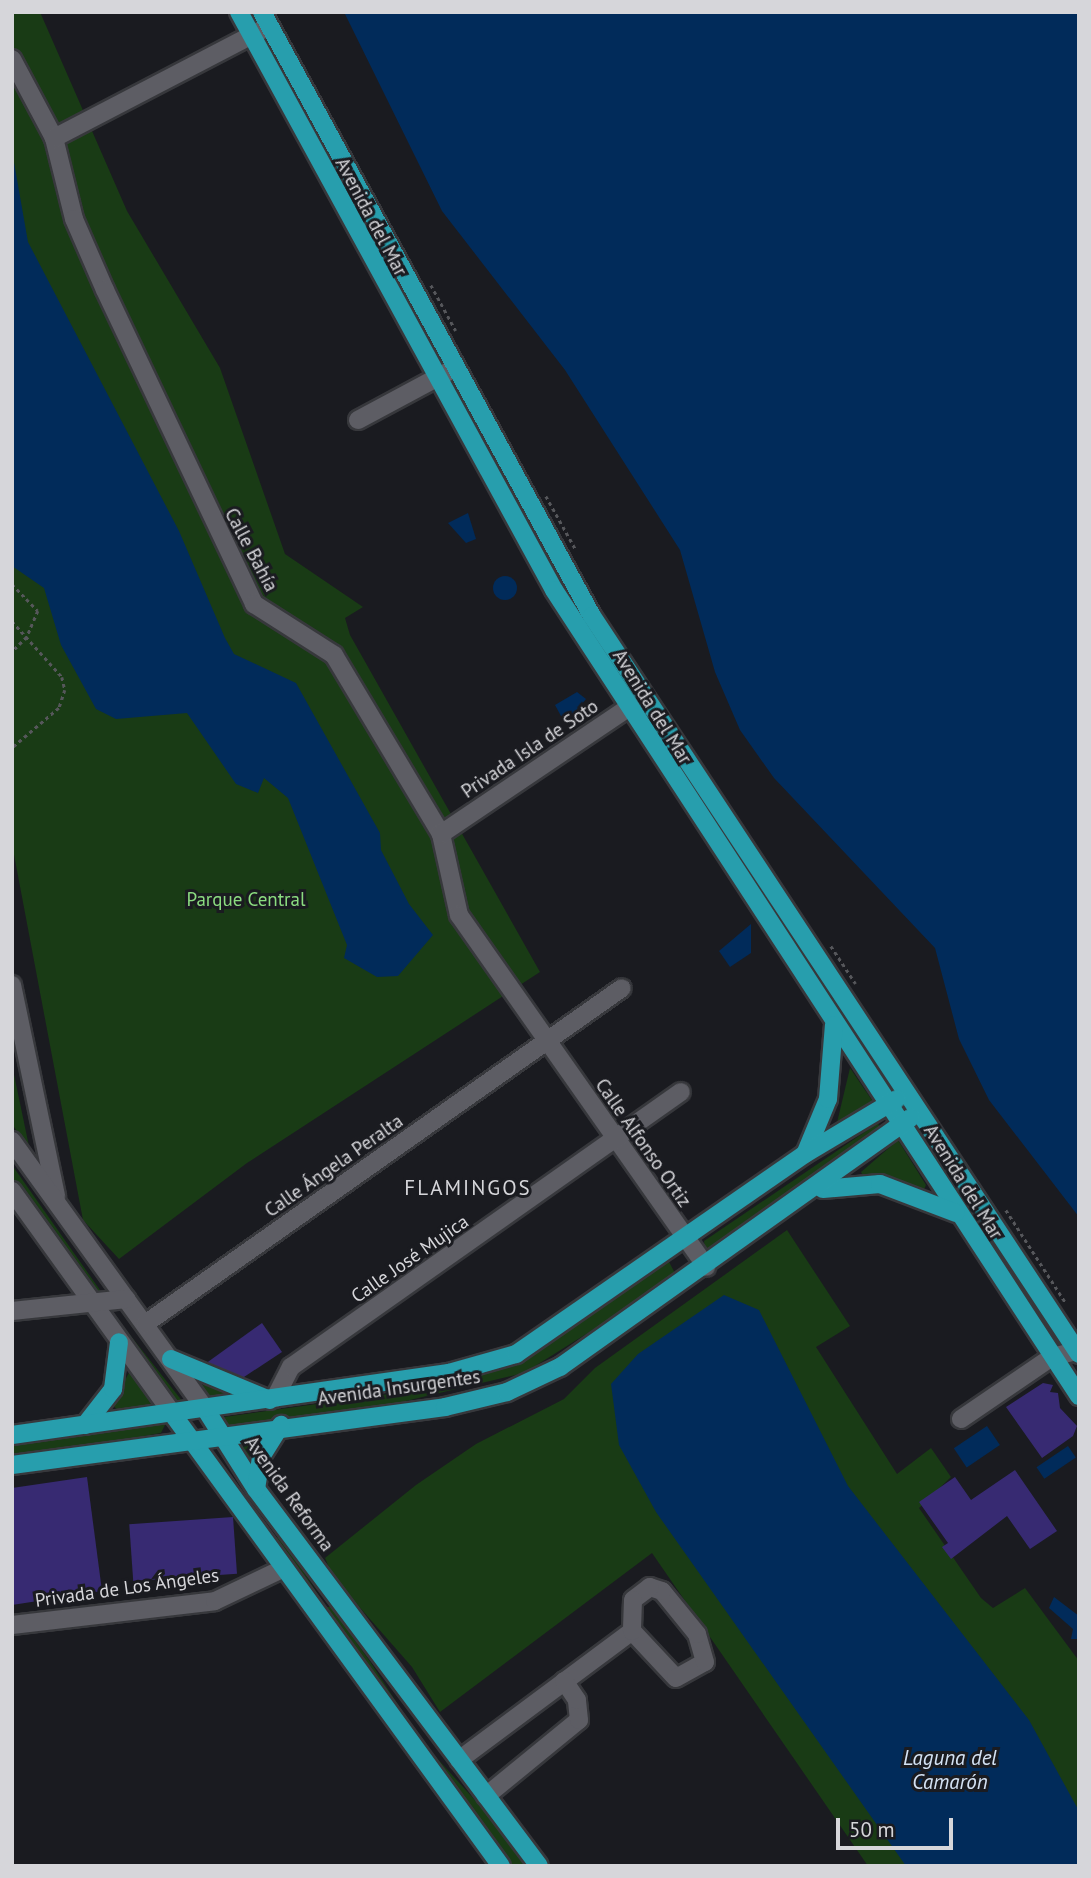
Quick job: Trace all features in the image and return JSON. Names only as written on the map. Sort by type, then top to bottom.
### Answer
[{"type":"main road","name":"Avenida del Mar","points":[[239,12],[436,379],[627,708],[889,1105],[956,1213],[1079,1395]]},
{"type":"main road","name":"Avenida del Mar","points":[[265,19],[541,532],[643,698],[1077,1352]]},
{"type":"main road","points":[[805,1154],[828,1099],[834,1025]]},
{"type":"main road","name":"Avenida Insurgentes","points":[[12,1435],[174,1416],[449,1373],[516,1354],[805,1154],[905,1094]]},
{"type":"main road","name":"Avenida Insurgentes","points":[[12,1465],[191,1442],[281,1425],[445,1407],[507,1392],[560,1367],[816,1191],[918,1112]]},
{"type":"main road","points":[[816,1191],[880,1184],[956,1213]]},
{"type":"main road","points":[[85,1425],[113,1390],[119,1342]]},
{"type":"main road","points":[[171,1359],[272,1399]]},
{"type":"main road","name":"Avenida Reforma","points":[[206,1410],[256,1489],[539,1866]]},
{"type":"main road","points":[[174,1416],[282,1569],[501,1866]]},
{"type":"main road","points":[[256,1489],[261,1457],[281,1425]]},
{"type":"main road","points":[[311,1607],[336,1594]]},
{"type":"main road","points":[[404,1734],[427,1717]]},
{"type":"street","points":[[54,138],[250,34],[265,19]]},
{"type":"street","name":"Calle Bahía","points":[[12,59],[54,138],[74,219],[254,604],[334,655],[441,834],[459,915],[548,1043]]},
{"type":"street","points":[[358,420],[455,368]]},
{"type":"street","name":"Privada Isla de Soto","points":[[441,834],[643,698]]},
{"type":"street","points":[[12,985],[57,1203]]},
{"type":"street","name":"Calle Ángela Peralta","points":[[145,1325],[548,1043],[622,988]]},
{"type":"street","name":"Calle Alfonso Ortiz","points":[[548,1043],[684,1240],[706,1267]]},
{"type":"street","name":"Calle José Mujica","points":[[272,1399],[291,1367],[617,1141],[681,1092]]},
{"type":"street","name":"Avenida Reforma","points":[[12,1141],[206,1410]]},
{"type":"street","points":[[12,1191],[174,1416]]},
{"type":"street","points":[[12,1311],[126,1299]]},
{"type":"street","points":[[961,1419],[1052,1357],[1077,1352]]},
{"type":"street","name":"Privada de Los Ángeles","points":[[12,1625],[215,1601],[282,1569]]},
{"type":"street","points":[[650,1587],[662,1591],[697,1634],[705,1662],[676,1678],[632,1631],[633,1600],[650,1587]]},
{"type":"street","points":[[459,1760],[632,1631]]},
{"type":"street","points":[[486,1796],[579,1720],[577,1700],[565,1681]]},
{"type":"path","points":[[425,278],[458,338]]},
{"type":"path","points":[[540,490],[576,557]]},
{"type":"path","points":[[12,584],[38,611],[27,638],[12,652]]},
{"type":"path","points":[[12,621],[62,677],[65,690],[60,708],[12,748]]},
{"type":"path","points":[[825,940],[860,993]]},
{"type":"path","points":[[1000,1206],[1018,1221],[1063,1293],[1069,1316]]},
{"type":"green space","name":"Parque Central","points":[[12,12],[40,12],[127,211],[220,368],[285,554],[363,607],[345,618],[350,635],[540,972],[247,1163],[119,1259],[83,1220],[12,844]]},
{"type":"green space","points":[[276,54],[445,358],[436,363],[267,59]]},
{"type":"green space","points":[[654,725],[828,995],[843,1008],[894,1088],[891,1096]]},
{"type":"green space","points":[[12,1065],[30,1151],[12,1124]]},
{"type":"green space","points":[[850,1068],[878,1109],[835,1131]]},
{"type":"green space","points":[[878,1123],[882,1134],[714,1253],[705,1250],[704,1241]]},
{"type":"green space","points":[[923,1136],[1052,1326],[1055,1338],[1045,1337],[917,1139]]},
{"type":"green space","points":[[898,1140],[926,1185],[922,1194],[864,1178],[861,1172]]},
{"type":"green space","points":[[12,1165],[102,1293],[94,1298],[12,1184]]},
{"type":"green space","points":[[787,1230],[850,1326],[816,1347],[897,1474],[931,1448],[951,1477],[919,1508],[981,1598],[993,1608],[1025,1588],[1079,1661],[1079,1866],[868,1866],[652,1553],[440,1712],[412,1667],[333,1577],[325,1558],[416,1485],[476,1444],[564,1399],[595,1368]]},
{"type":"green space","points":[[668,1260],[677,1277],[524,1373],[372,1409],[217,1431],[210,1419],[439,1387],[515,1362]]},
{"type":"green space","points":[[115,1316],[183,1402],[180,1406],[112,1321]]},
{"type":"green space","points":[[131,1369],[156,1403],[118,1411],[112,1404]]},
{"type":"green space","points":[[207,1381],[226,1391],[223,1396],[207,1395],[200,1387]]},
{"type":"green space","points":[[166,1423],[161,1433],[12,1460],[12,1444]]},
{"type":"green space","points":[[262,1437],[255,1449],[251,1461],[237,1442]]},
{"type":"green space","points":[[268,1534],[282,1539],[321,1599],[317,1600]]},
{"type":"green space","points":[[324,1607],[331,1607],[369,1660],[399,1706],[395,1711]]},
{"type":"green space","points":[[425,1745],[483,1809],[525,1866],[512,1866]]},
{"type":"water","points":[[344,12],[1079,12],[1079,1217],[989,1100],[959,1039],[935,948],[774,778],[740,730],[715,672],[680,550],[565,370],[442,211]]},
{"type":"water","points":[[12,151],[28,242],[179,531],[225,638],[234,654],[296,683],[380,833],[381,850],[409,904],[433,935],[398,976],[377,977],[344,958],[347,945],[288,798],[264,778],[258,793],[236,784],[187,713],[116,719],[96,709],[61,645],[44,588],[12,566]]},
{"type":"water","points":[[468,513],[476,539],[466,543],[448,523]]},
{"type":"water","points":[[505,576],[514,579],[517,588],[514,597],[505,600],[496,597],[493,588],[496,579]]},
{"type":"water","points":[[577,692],[586,699],[572,716],[561,716],[555,705]]},
{"type":"water","points":[[751,924],[751,953],[730,967],[719,951]]},
{"type":"water","name":"Laguna del Camarón","points":[[724,1295],[759,1310],[848,1486],[1029,1720],[1079,1811],[1079,1866],[906,1866],[656,1512],[619,1445],[611,1384],[638,1354]]},
{"type":"water","points":[[987,1426],[1000,1445],[967,1467],[954,1448]]},
{"type":"water","points":[[1068,1446],[1076,1458],[1044,1479],[1036,1467]]},
{"type":"water","points":[[1054,1597],[1079,1616],[1079,1639],[1071,1639],[1073,1629],[1049,1608]]},
{"type":"building","points":[[262,1323],[282,1352],[241,1379],[205,1364]]},
{"type":"building","points":[[1043,1383],[1053,1385],[1050,1392],[1058,1393],[1060,1408],[1077,1426],[1073,1436],[1042,1458],[1006,1407]]},
{"type":"building","points":[[1015,1470],[1057,1531],[1030,1549],[1007,1516],[951,1559],[942,1547],[948,1543],[919,1502],[955,1477],[971,1500]]},
{"type":"building","points":[[87,1477],[102,1591],[12,1605],[12,1488]]},
{"type":"building","points":[[233,1517],[237,1574],[133,1581],[129,1524]]},
{"type":"district","name":"FLAMINGOS","points":[[468,1188]]}]
